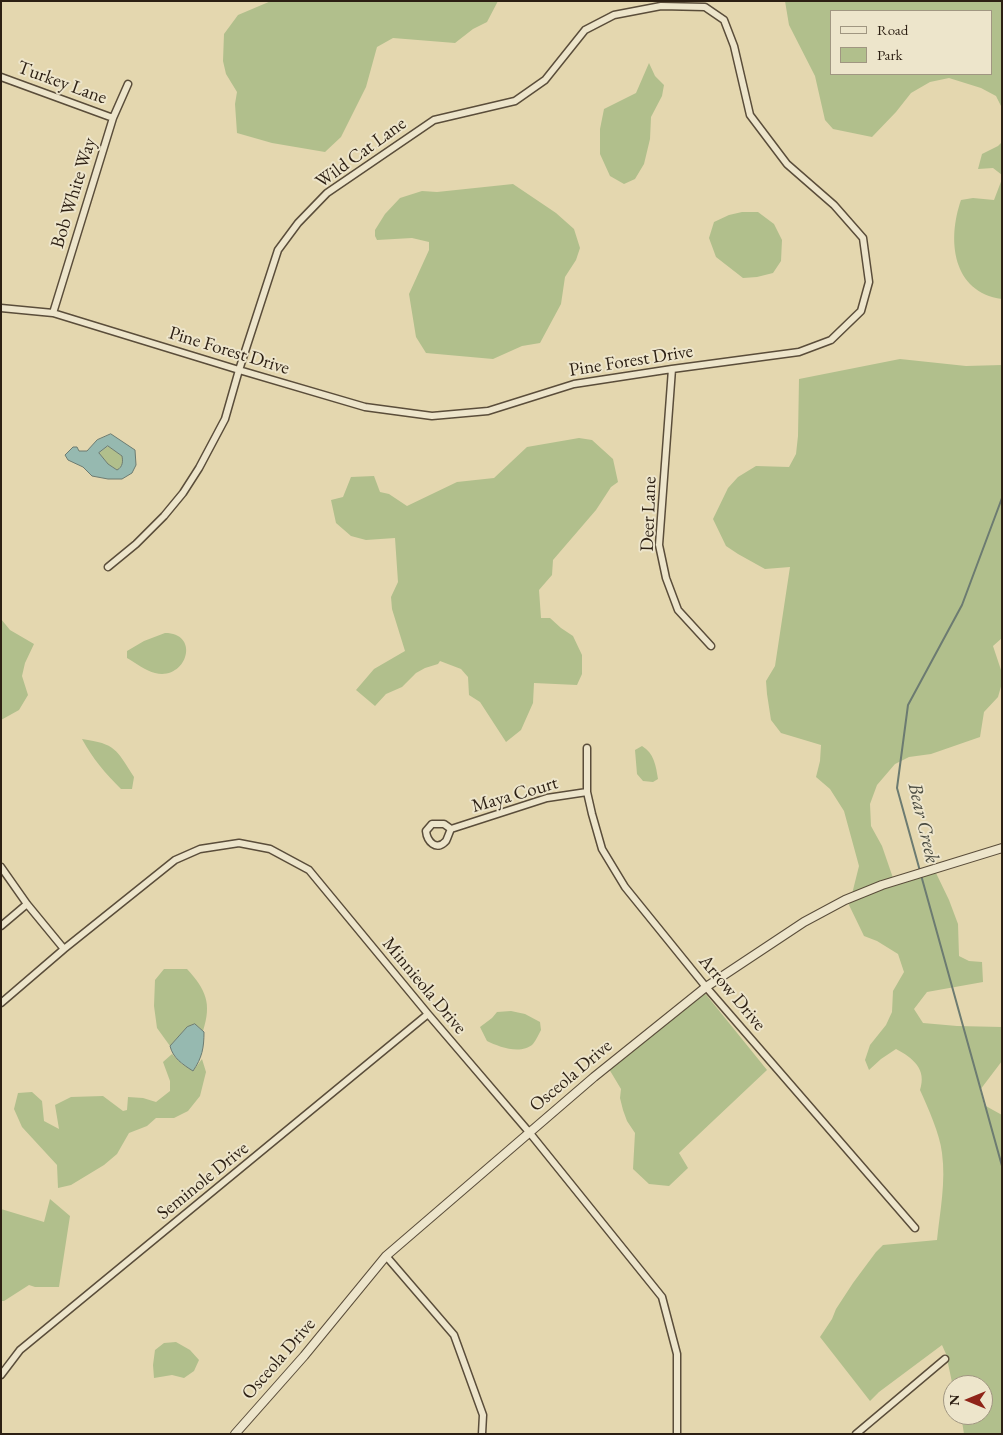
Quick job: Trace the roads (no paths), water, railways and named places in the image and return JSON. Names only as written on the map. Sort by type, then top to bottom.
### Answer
[{"type":"street","name":"Pine Forest Drive","points":[[1,308],[54,313],[239,370],[365,406],[432,416],[488,411],[574,384],[799,352],[831,340],[861,311],[869,282],[863,238],[834,205],[787,164],[750,115],[734,46],[724,20],[704,7],[661,4]]},
{"type":"street","name":"Wild Cat Lane","points":[[108,567],[150,530],[183,493],[199,468],[225,419],[278,250],[298,223],[327,193],[434,120],[515,102],[545,80],[585,30],[614,15],[661,4]]},
{"type":"street","name":"Turkey Lane","points":[[1,78],[113,118]]},
{"type":"street","name":"Bob White Way","points":[[54,313],[113,118],[128,84]]},
{"type":"street","name":"Deer Lane","points":[[672,369],[659,545],[666,578],[678,610],[711,646]]},
{"type":"street","name":"Arrow Drive","points":[[587,748],[587,792],[602,849],[625,887],[706,987],[915,1228]]},
{"type":"street","name":"Maya Court","points":[[451,828],[547,798],[587,792]]},
{"type":"street","name":"Minnieola Drive","points":[[1,1003],[64,949],[175,860],[200,849],[240,843],[270,849],[309,870],[529,1132],[662,1297],[677,1354],[676,1434]]},
{"type":"street","name":"Osceola Drive","points":[[235,1434],[304,1356],[386,1256],[594,1077],[706,987],[804,922],[845,900],[882,884],[1002,848]]},
{"type":"street","points":[[1,867],[27,904],[64,949]]},
{"type":"street","points":[[1,926],[27,904]]},
{"type":"street","name":"Seminole Drive","points":[[1,1375],[20,1350],[428,1014]]},
{"type":"street","points":[[386,1256],[454,1335],[483,1415],[482,1434]]},
{"type":"street","points":[[856,1434],[945,1358]]},
{"type":"water","points":[[111,434],[135,450],[136,465],[132,473],[122,479],[92,476],[83,467],[68,460],[65,455],[73,447],[77,447],[79,451],[87,451],[97,440]],"holes":[[[108,446],[122,456],[121,466],[117,470],[108,464],[99,453]]]},
{"type":"water","points":[[195,1024],[204,1032],[204,1038],[200,1057],[193,1071],[176,1057],[170,1046],[187,1027]]},
{"type":"waterway","name":"Bear Creek","points":[[920,871],[897,788],[908,705],[962,605],[1002,498]]},
{"type":"waterway","name":"Bear Creek","points":[[921,875],[1002,1166]]}]
